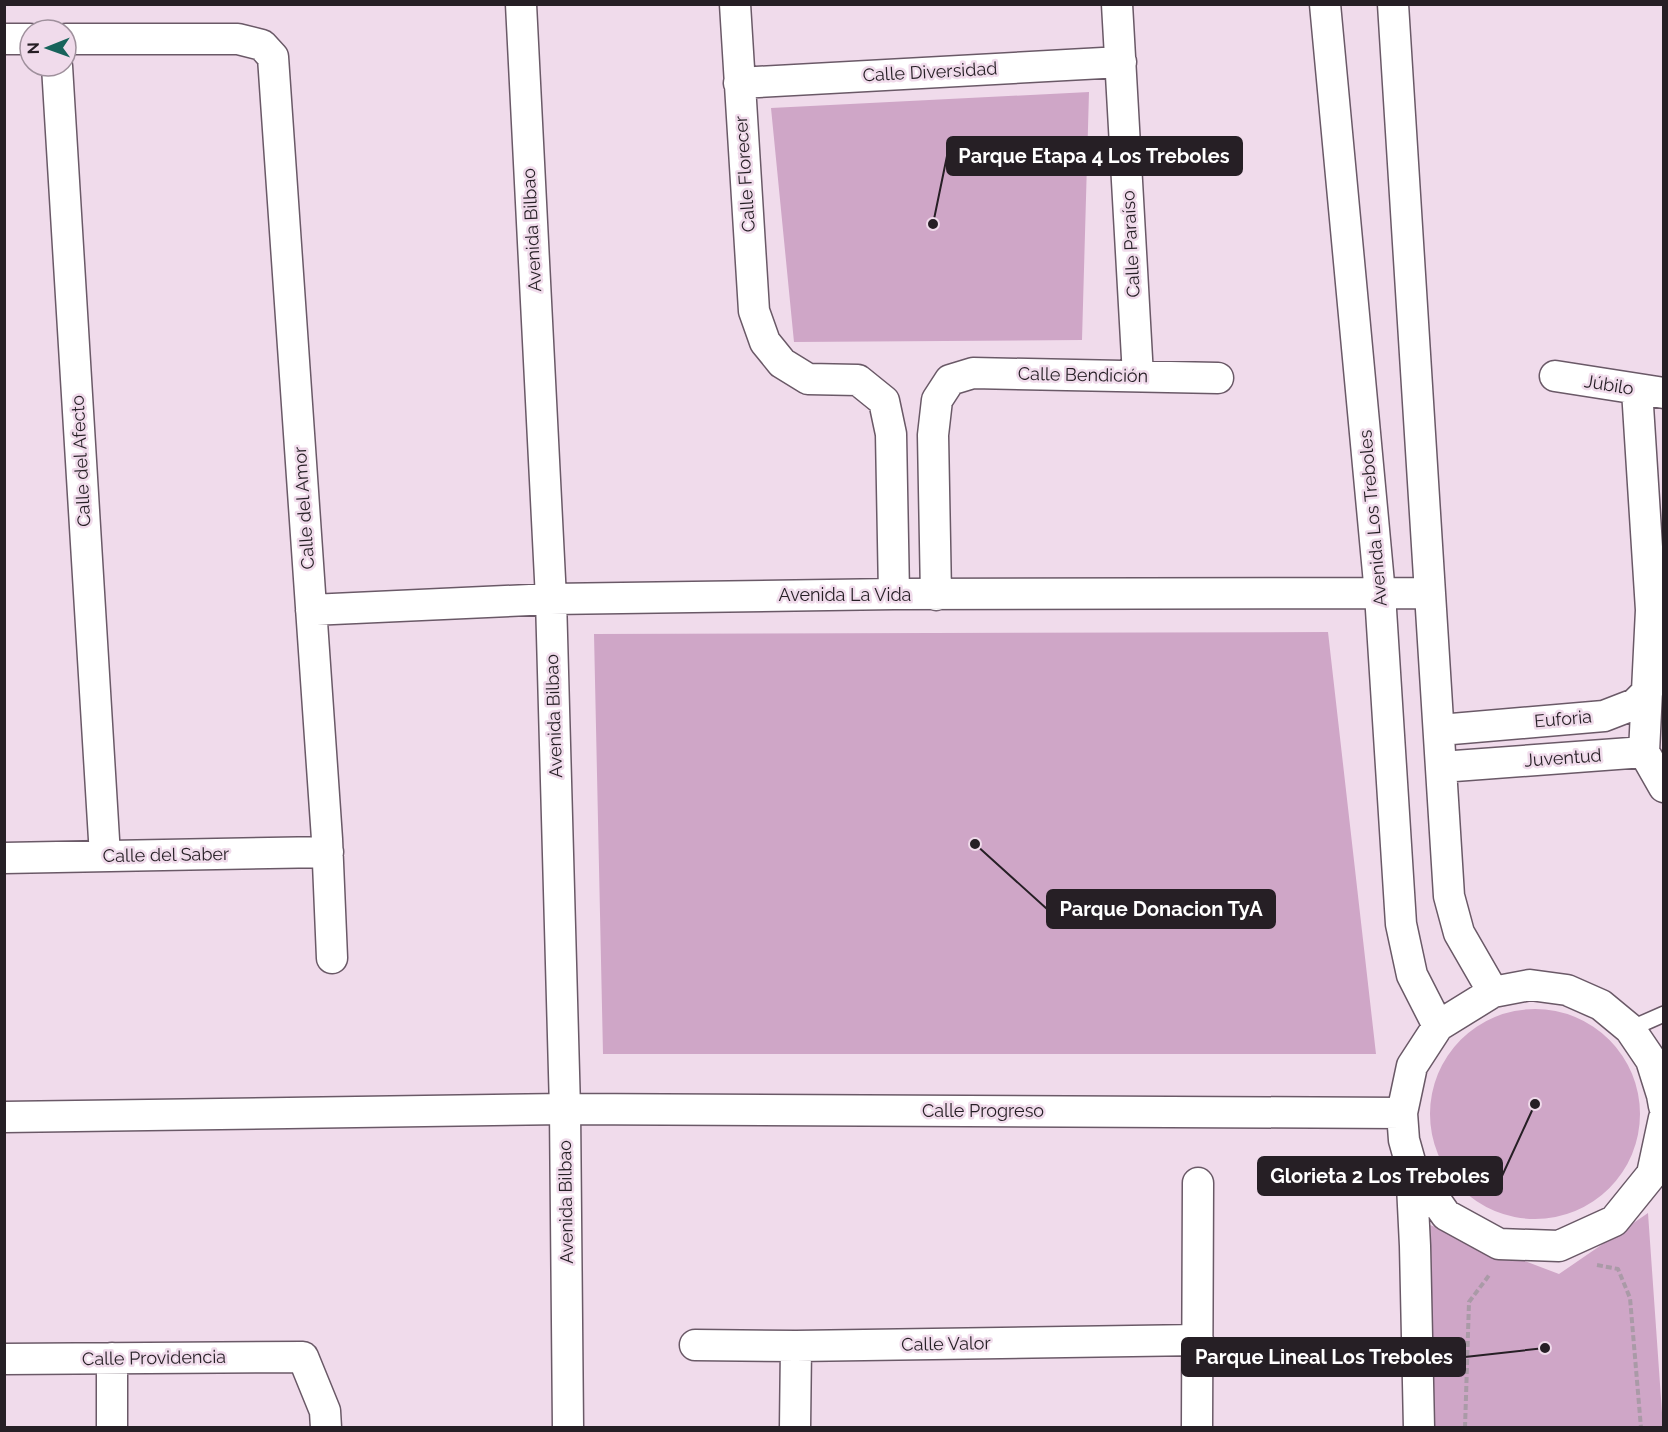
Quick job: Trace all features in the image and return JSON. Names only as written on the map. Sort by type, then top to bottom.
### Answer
[{"type":"street","name":"Avenida Bilbao","points":[[521,4],[551,599],[565,1109],[568,1428]]},
{"type":"street","name":"Calle Florecer","points":[[735,4],[754,311],[765,342],[782,363],[808,379],[858,380],[884,401],[891,434],[894,594]]},
{"type":"street","name":"Calle Paraíso","points":[[1117,4],[1138,376]]},
{"type":"street","name":"Avenida Los Treboles","points":[[1325,4],[1380,594],[1401,924],[1412,975],[1438,1026]]},
{"type":"street","points":[[1393,4],[1449,896],[1459,933],[1493,992]]},
{"type":"street","name":"Calle del Amor","points":[[78,39],[238,39],[262,45],[273,57],[328,852],[332,958]]},
{"type":"street","name":"Calle Diversidad","points":[[739,83],[1121,62]]},
{"type":"street","name":"Calle del Afecto","points":[[58,78],[105,856]]},
{"type":"street","name":"Calle Bendición","points":[[936,595],[933,435],[937,400],[950,381],[973,373],[1218,378]]},
{"type":"street","name":"Júbilo","points":[[1556,376],[1650,392]]},
{"type":"street","points":[[1650,392],[1651,610],[1644,752],[1664,787]]},
{"type":"street","name":"Avenida La Vida","points":[[311,610],[551,599],[894,594],[1430,593]]},
{"type":"street","name":"Euforia","points":[[1440,730],[1604,716],[1635,704],[1646,693],[1664,663]]},
{"type":"street","name":"Juventud","points":[[1441,767],[1644,752]]},
{"type":"street","name":"Calle del Saber","points":[[4,858],[328,852]]},
{"type":"street","points":[[1411,1165],[1446,1215],[1499,1244],[1559,1246],[1614,1221],[1652,1174],[1663,1104],[1651,1060],[1630,1029],[1601,1005],[1567,990],[1530,985],[1493,992],[1438,1026],[1412,1066],[1402,1113],[1404,1140],[1411,1165],[1419,1428]]},
{"type":"street","name":"Calle Progreso","points":[[4,1117],[565,1109],[1402,1113]]},
{"type":"street","points":[[1197,1428],[1198,1183]]},
{"type":"street","name":"Calle Valor","points":[[695,1345],[796,1346],[1198,1340]]},
{"type":"street","points":[[795,1428],[796,1346]]},
{"type":"street","name":"Calle Providencia","points":[[4,1359],[303,1356],[326,1411],[326,1428]]},
{"type":"street","points":[[112,1358],[112,1428]]},
{"type":"lane","points":[[1630,1029],[1664,1014]]},
{"type":"path","points":[[1591,1265],[1618,1269],[1630,1298],[1641,1428]]},
{"type":"path","points":[[1465,1428],[1469,1302],[1490,1273]]},
{"type":"shaded area","points":[[1089,92],[1082,340],[794,342],[771,108]]},
{"type":"shaded area","points":[[1328,632],[1376,1054],[603,1054],[594,634]]},
{"type":"shaded area","points":[[1525,1009],[1545,1009],[1566,1013],[1585,1021],[1594,1026],[1616,1047],[1628,1064],[1636,1083],[1640,1114],[1636,1145],[1628,1164],[1623,1173],[1602,1195],[1585,1207],[1566,1215],[1545,1219],[1525,1219],[1504,1215],[1476,1202],[1447,1173],[1434,1145],[1430,1124],[1430,1104],[1434,1083],[1447,1055],[1476,1026],[1504,1013]]},
{"type":"shaded area","points":[[1648,1213],[1663,1427],[1434,1427],[1430,1225],[1559,1274]]},
{"type":"place","name":"Parque Etapa 4 Los Treboles","points":[[933,224]]},
{"type":"place","name":"Parque Donacion TyA","points":[[975,844]]},
{"type":"place","name":"Glorieta 2 Los Treboles","points":[[1535,1104]]},
{"type":"place","name":"Parque Lineal Los Treboles","points":[[1545,1348]]}]
